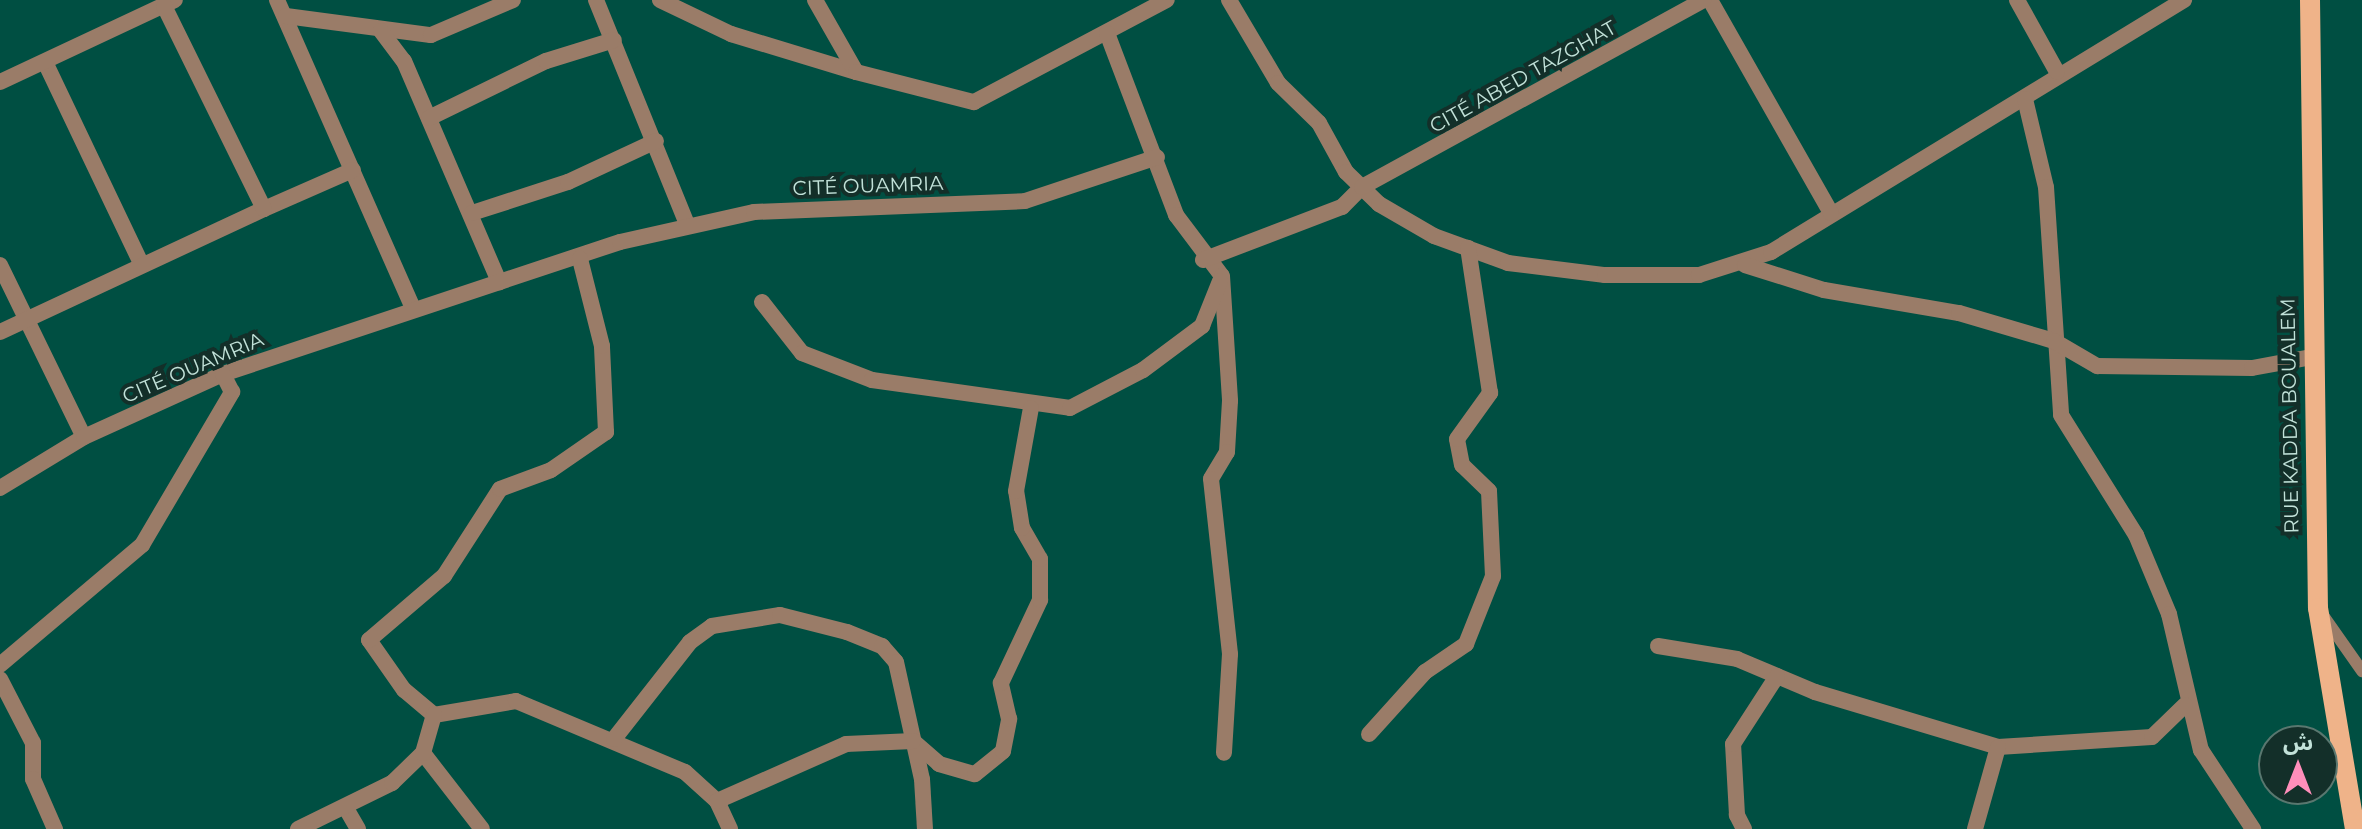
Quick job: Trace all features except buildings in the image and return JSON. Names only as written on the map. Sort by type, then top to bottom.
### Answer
[{"type":"main road","name":"RUE KADDA BOUALEM","points":[[2310,0],[2312,357],[2318,608],[2355,829]]},
{"type":"street","points":[[277,0],[412,306]]},
{"type":"street","points":[[286,16],[381,31],[444,32],[513,0]]},
{"type":"street","points":[[596,0],[656,141],[687,224]]},
{"type":"street","points":[[660,0],[731,34],[908,89],[974,102],[1167,0]]},
{"type":"street","points":[[815,0],[856,72]]},
{"type":"street","points":[[1229,0],[1278,83],[1319,123],[1362,187],[1434,236],[1468,248],[1568,272],[1699,275],[1745,265],[2025,99],[2057,72],[2184,0]]},
{"type":"street","name":"CITÉ ABED TAZGHAT","points":[[1203,260],[1310,223],[1362,187],[1703,0]]},
{"type":"street","points":[[1710,0],[1831,213]]},
{"type":"street","points":[[2017,0],[2057,72]]},
{"type":"street","points":[[0,82],[170,3],[264,209]]},
{"type":"street","points":[[381,31],[404,61],[472,213],[499,282]]},
{"type":"street","points":[[1107,33],[1157,157],[1176,215],[1203,260],[1222,276],[1230,401],[1227,452],[1211,479],[1230,654],[1224,753]]},
{"type":"street","points":[[429,118],[546,61],[614,40]]},
{"type":"street","points":[[45,62],[142,265]]},
{"type":"street","points":[[2025,99],[2046,187],[2061,415],[2141,548],[2169,614],[2185,705],[2201,750],[2253,829]]},
{"type":"street","points":[[472,213],[568,182],[656,141]]},
{"type":"street","name":"CITÉ OUAMRIA","points":[[0,488],[84,437],[223,374],[412,306],[580,259],[687,224],[812,206],[1025,201],[1157,157]]},
{"type":"street","points":[[0,332],[353,170]]},
{"type":"street","points":[[1369,734],[1425,672],[1466,644],[1493,576],[1489,491],[1462,465],[1457,439],[1490,393],[1468,248]]},
{"type":"street","points":[[580,259],[602,346],[606,432],[551,470],[500,489],[444,576],[369,640],[404,690],[434,715],[516,701],[579,732],[614,739],[685,772],[717,801],[730,829]]},
{"type":"street","points":[[0,265],[84,437]]},
{"type":"street","points":[[1745,265],[2054,341],[2097,366],[2252,368],[2312,357]]},
{"type":"street","points":[[762,302],[802,353],[836,367],[905,390],[995,396],[1031,408],[1070,408],[1143,370],[1202,326],[1222,276]]},
{"type":"street","points":[[0,665],[142,545],[232,392],[223,374]]},
{"type":"street","points":[[717,801],[846,744],[913,741],[939,764],[975,774],[1003,751],[1009,719],[1001,683],[1040,600],[1040,559],[1022,528],[1016,491],[1031,408]]},
{"type":"street","points":[[614,739],[690,642],[712,626],[780,615],[882,646],[896,662],[913,741],[925,829]]},
{"type":"street","points":[[1658,646],[1737,659],[1777,676],[1998,747],[2152,737],[2185,705]]},
{"type":"street","points":[[1744,829],[1737,815],[1733,744],[1777,676]]},
{"type":"street","points":[[0,679],[33,743],[33,779],[55,829]]},
{"type":"street","points":[[298,829],[347,810],[423,753],[434,715]]},
{"type":"street","points":[[1975,829],[1998,747]]},
{"type":"street","points":[[423,753],[482,829]]},
{"type":"street","points":[[347,810],[358,829]]},
{"type":"lane","points":[[2318,608],[2362,671]]}]
